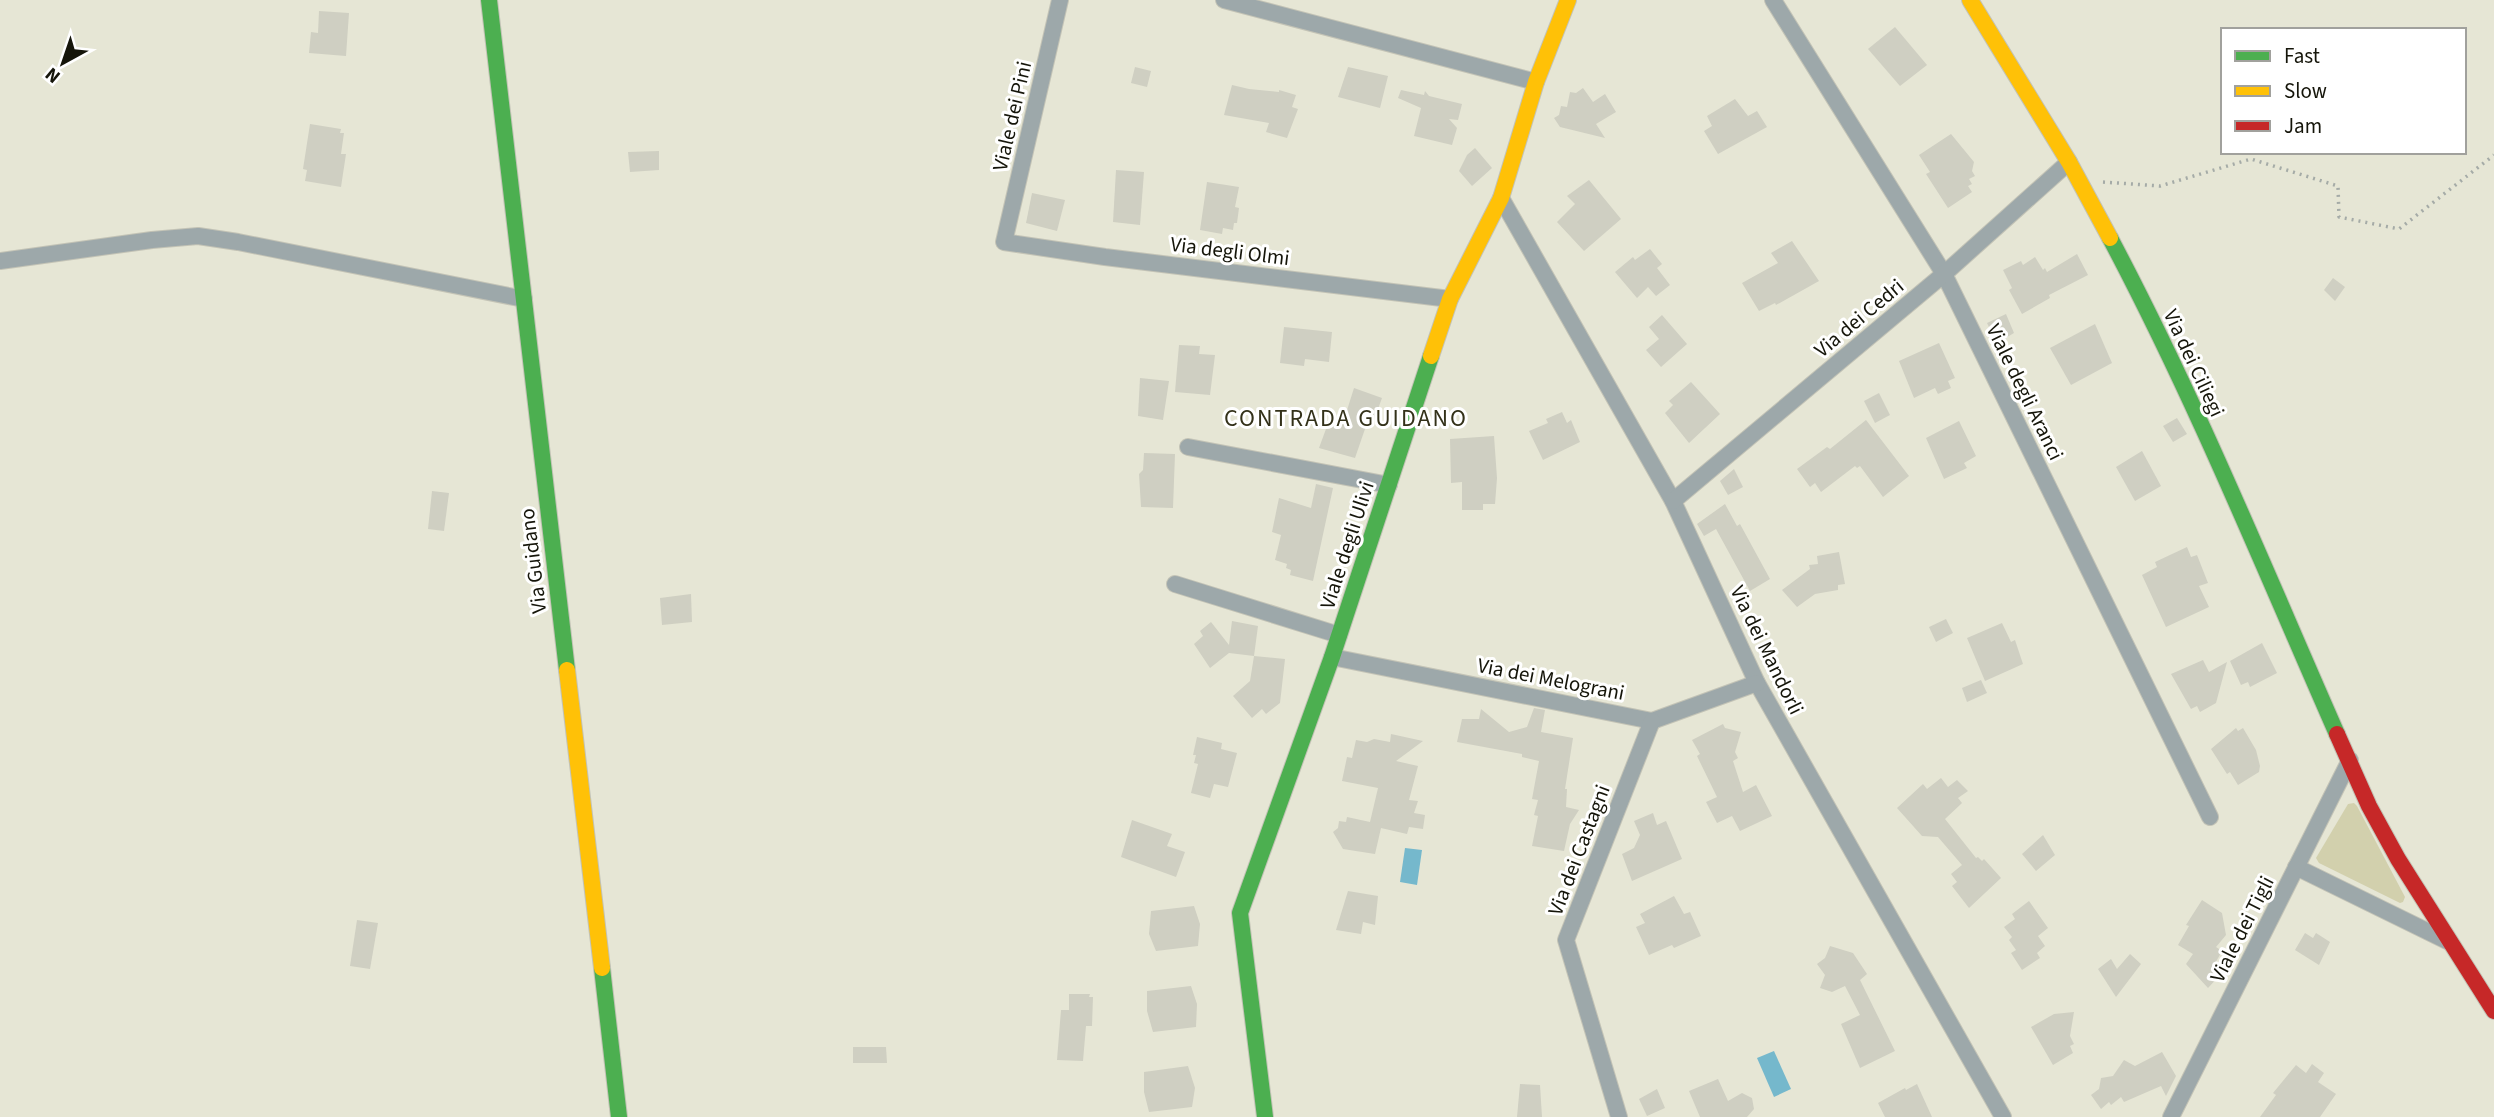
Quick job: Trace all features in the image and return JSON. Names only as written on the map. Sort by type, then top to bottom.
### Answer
[{"type":"street","name":"Via Guidano","points":[[489,0],[619,1117]]},
{"type":"street","name":"Viale dei Pini","points":[[1004,242],[1060,0]]},
{"type":"street","points":[[1224,0],[1536,82]]},
{"type":"street","name":"Viale degli Ulivi","points":[[1265,1117],[1240,913],[1332,657],[1450,299],[1501,198],[1536,82],[1568,0]]},
{"type":"street","name":"Viale degli Aranci","points":[[1773,0],[1944,274],[2210,817]]},
{"type":"street","name":"Via dei Ciliegi","points":[[1969,0],[2069,162],[2146,309],[2369,806],[2396,857],[2447,941],[2494,1010]]},
{"type":"street","name":"Via dei Cedri","points":[[1673,502],[1944,274],[2069,162]]},
{"type":"street","name":"Via dei Mandorli","points":[[1501,198],[1673,502],[1757,683],[2003,1117]]},
{"type":"street","points":[[0,261],[198,236],[524,299]]},
{"type":"street","name":"Via degli Olmi","points":[[1004,242],[1450,299]]},
{"type":"street","points":[[1188,447],[1389,485]]},
{"type":"street","points":[[1175,584],[1339,635]]},
{"type":"street","name":"Via dei Melograni","points":[[1332,657],[1652,721]]},
{"type":"street","points":[[1652,721],[1757,683]]},
{"type":"street","name":"Via dei Castagni","points":[[1619,1117],[1566,940],[1652,721]]},
{"type":"street","name":"Viale dei Tigli","points":[[2171,1117],[2350,760]]},
{"type":"street","points":[[2296,867],[2447,941]]},
{"type":"path","points":[[2079,180],[2160,186],[2251,159],[2337,186],[2339,217],[2399,229],[2494,155]]},
{"type":"shaded area","points":[[2354,803],[2405,897],[2403,902],[2400,903],[2319,863],[2316,858],[2348,804]]},
{"type":"water","points":[[1405,848],[1422,850],[1417,885],[1400,882]]},
{"type":"water","points":[[1774,1051],[1791,1089],[1774,1097],[1757,1058]]},
{"type":"building","points":[[319,11],[349,13],[346,56],[309,53],[311,32],[318,33]]},
{"type":"building","points":[[1895,27],[1927,65],[1900,86],[1868,49]]},
{"type":"building","points":[[1135,67],[1151,71],[1147,87],[1131,83]]},
{"type":"building","points":[[1348,67],[1388,76],[1380,108],[1338,97]]},
{"type":"building","points":[[1232,85],[1249,89],[1279,90],[1296,95],[1292,107],[1298,109],[1287,138],[1266,132],[1269,123],[1224,115]]},
{"type":"building","points":[[1583,88],[1593,102],[1605,94],[1616,112],[1596,124],[1605,138],[1560,127],[1554,118],[1559,115],[1561,106],[1567,107],[1570,92],[1576,93]]},
{"type":"building","points":[[1401,90],[1424,95],[1425,91],[1429,96],[1462,104],[1458,120],[1449,119],[1457,128],[1452,145],[1414,136],[1421,108],[1398,98]]},
{"type":"building","points":[[1735,99],[1748,116],[1757,111],[1767,127],[1718,154],[1704,131],[1712,126],[1707,116]]},
{"type":"building","points":[[310,124],[341,129],[340,133],[344,133],[341,154],[346,154],[341,187],[305,181],[307,170],[303,169]]},
{"type":"building","points":[[1951,134],[1974,162],[1972,171],[1975,176],[1969,179],[1972,184],[1968,186],[1972,192],[1948,208],[1926,174],[1930,172],[1919,155]]},
{"type":"building","points":[[1475,148],[1492,168],[1472,186],[1459,171],[1467,155]]},
{"type":"building","points":[[659,151],[659,170],[630,172],[628,152]]},
{"type":"building","points":[[1116,170],[1144,172],[1140,225],[1113,222]]},
{"type":"building","points":[[1589,180],[1621,219],[1584,251],[1557,222],[1575,204],[1567,196]]},
{"type":"building","points":[[1207,182],[1239,187],[1235,207],[1239,208],[1237,223],[1234,223],[1233,230],[1223,228],[1222,234],[1200,230]]},
{"type":"building","points":[[1032,193],[1065,200],[1057,231],[1026,223]]},
{"type":"building","points":[[1792,241],[1819,281],[1776,305],[1775,303],[1759,311],[1742,283],[1778,263],[1771,253]]},
{"type":"building","points":[[1650,249],[1662,264],[1657,268],[1670,285],[1656,296],[1648,287],[1637,298],[1615,272],[1633,257],[1635,260]]},
{"type":"building","points":[[2077,254],[2088,275],[2049,295],[2050,298],[2022,314],[2009,290],[2012,288],[2003,270],[2021,261],[2023,265],[2035,257],[2047,272]]},
{"type":"building","points":[[2333,278],[2345,287],[2335,301],[2324,290]]},
{"type":"building","points":[[2006,314],[2014,333],[1997,343],[1987,323]]},
{"type":"building","points":[[1662,315],[1687,344],[1661,367],[1646,350],[1659,339],[1649,327]]},
{"type":"building","points":[[2095,324],[2112,363],[2071,385],[2050,348]]},
{"type":"building","points":[[1284,327],[1332,332],[1329,362],[1305,359],[1304,366],[1280,363]]},
{"type":"building","points":[[1939,343],[1955,378],[1948,381],[1951,388],[1938,394],[1935,388],[1914,398],[1899,361]]},
{"type":"building","points":[[1179,345],[1200,346],[1199,354],[1215,355],[1210,395],[1175,392]]},
{"type":"building","points":[[1140,378],[1169,381],[1163,420],[1138,416]]},
{"type":"building","points":[[1691,382],[1720,414],[1689,443],[1665,413],[1673,405],[1669,401]]},
{"type":"building","points":[[1354,388],[1382,398],[1371,428],[1366,426],[1355,458],[1319,448],[1330,418],[1343,423]]},
{"type":"building","points":[[1879,393],[1890,415],[1875,423],[1864,401]]},
{"type":"building","points":[[1562,412],[1567,423],[1571,420],[1580,442],[1543,460],[1529,431],[1548,423],[1546,419]]},
{"type":"building","points":[[2177,418],[2187,434],[2173,442],[2163,426]]},
{"type":"building","points":[[1866,420],[1909,476],[1883,497],[1860,466],[1855,466],[1821,492],[1815,483],[1810,487],[1797,469],[1827,447],[1830,449]]},
{"type":"building","points":[[1959,421],[1976,456],[1964,463],[1967,468],[1944,479],[1926,438]]},
{"type":"building","points":[[1494,436],[1497,478],[1495,504],[1483,504],[1483,510],[1462,510],[1462,482],[1451,483],[1450,439]]},
{"type":"building","points":[[2142,451],[2161,486],[2135,501],[2116,467]]},
{"type":"building","points":[[1144,453],[1175,454],[1173,508],[1141,507],[1139,474],[1143,470]]},
{"type":"building","points":[[1734,469],[1743,487],[1728,495],[1720,481]]},
{"type":"building","points":[[1316,484],[1333,488],[1313,581],[1290,575],[1291,570],[1286,568],[1287,564],[1275,560],[1281,535],[1272,532],[1279,498],[1311,508]]},
{"type":"building","points":[[432,491],[449,493],[444,531],[428,529]]},
{"type":"building","points":[[1725,504],[1737,526],[1740,524],[1770,579],[1750,591],[1716,529],[1704,536],[1697,524]]},
{"type":"building","points":[[2187,547],[2191,557],[2197,555],[2208,583],[2199,586],[2209,607],[2166,627],[2142,575],[2157,567],[2155,562]]},
{"type":"building","points":[[1839,552],[1845,584],[1838,585],[1838,590],[1815,594],[1797,607],[1782,590],[1810,569],[1809,565],[1818,564],[1817,556]]},
{"type":"building","points":[[691,594],[692,622],[662,625],[660,598]]},
{"type":"building","points":[[1946,619],[1953,633],[1936,642],[1929,627]]},
{"type":"building","points":[[1232,621],[1258,626],[1254,656],[1229,653],[1210,668],[1194,644],[1203,636],[1200,631],[1211,622],[1229,645]]},
{"type":"building","points":[[2002,623],[2011,642],[2015,640],[2023,664],[1985,681],[1967,638]]},
{"type":"building","points":[[2262,643],[2277,673],[2250,687],[2248,682],[2241,685],[2230,661]]},
{"type":"building","points":[[1254,656],[1285,659],[1280,703],[1266,714],[1262,709],[1252,718],[1233,696],[1250,681]]},
{"type":"building","points":[[2203,660],[2209,672],[2227,662],[2216,703],[2200,712],[2197,706],[2191,709],[2171,674]]},
{"type":"building","points":[[1981,680],[1987,693],[1967,702],[1962,688]]},
{"type":"building","points":[[1534,708],[1545,710],[1541,732],[1573,738],[1565,789],[1566,807],[1579,810],[1570,824],[1564,851],[1532,846],[1538,800],[1532,799],[1539,761],[1522,757],[1522,754],[1457,742],[1462,719],[1479,719],[1481,709],[1509,732],[1527,727]]},
{"type":"building","points":[[1723,724],[1725,728],[1741,732],[1735,752],[1738,758],[1733,761],[1743,792],[1756,785],[1772,816],[1740,831],[1732,816],[1717,823],[1706,802],[1717,797],[1692,740]]},
{"type":"building","points":[[2236,728],[2238,731],[2243,728],[2256,750],[2260,766],[2259,772],[2238,785],[2230,772],[2227,774],[2211,749]]},
{"type":"building","points":[[1391,734],[1423,741],[1396,761],[1418,766],[1409,800],[1418,801],[1414,813],[1425,815],[1423,829],[1409,827],[1407,834],[1381,828],[1375,854],[1343,849],[1333,832],[1338,828],[1339,821],[1346,822],[1347,817],[1370,822],[1378,788],[1342,781],[1347,757],[1352,758],[1356,740],[1390,742]]},
{"type":"building","points":[[1197,737],[1222,743],[1221,749],[1237,753],[1228,787],[1214,784],[1210,798],[1191,793],[1198,764],[1194,763],[1196,755],[1193,755]]},
{"type":"building","points":[[1941,778],[1948,787],[1957,780],[1968,791],[1958,798],[1962,803],[1945,819],[1976,858],[1982,861],[1984,859],[2001,878],[1969,908],[1952,886],[1957,882],[1951,874],[1962,865],[1938,837],[1922,836],[1897,808],[1923,784],[1927,789]]},
{"type":"building","points":[[1653,813],[1657,825],[1666,821],[1682,859],[1632,881],[1622,854],[1634,848],[1640,835],[1634,821]]},
{"type":"building","points":[[1132,820],[1172,834],[1167,846],[1185,852],[1176,877],[1121,857]]},
{"type":"building","points":[[2043,835],[2055,855],[2036,871],[2022,854]]},
{"type":"building","points":[[1348,891],[1378,896],[1375,925],[1363,922],[1361,934],[1336,930]]},
{"type":"building","points":[[1674,896],[1684,914],[1690,912],[1701,936],[1649,955],[1636,927],[1645,923],[1640,914]]},
{"type":"building","points":[[2202,900],[2222,913],[2226,935],[2216,947],[2222,951],[2213,967],[2221,974],[2208,988],[2186,964],[2193,954],[2178,945],[2189,926],[2186,925]]},
{"type":"building","points":[[2029,901],[2048,928],[2038,936],[2045,946],[2037,953],[2040,958],[2022,970],[2011,953],[2016,950],[2009,940],[2012,937],[2004,927],[2015,919],[2012,914]]},
{"type":"building","points":[[1194,906],[1200,924],[1198,946],[1156,951],[1149,934],[1151,911]]},
{"type":"building","points":[[357,920],[378,923],[370,969],[350,966]]},
{"type":"building","points":[[2305,933],[2313,938],[2316,933],[2330,942],[2319,965],[2295,950]]},
{"type":"building","points":[[1830,946],[1853,953],[1867,974],[1860,980],[1895,1051],[1860,1068],[1841,1024],[1860,1015],[1845,986],[1832,992],[1820,988],[1825,975],[1817,964],[1825,958]]},
{"type":"building","points":[[2130,954],[2141,964],[2116,997],[2098,969],[2111,959],[2117,969]]},
{"type":"building","points":[[1191,986],[1197,1004],[1196,1027],[1153,1032],[1147,1011],[1147,991]]},
{"type":"building","points":[[1069,994],[1090,994],[1089,997],[1093,997],[1092,1026],[1086,1026],[1083,1061],[1057,1060],[1061,1010],[1069,1010]]},
{"type":"building","points":[[2074,1012],[2070,1036],[2074,1044],[2070,1046],[2073,1053],[2053,1065],[2031,1027],[2054,1014]]},
{"type":"building","points":[[853,1047],[886,1047],[887,1063],[853,1063]]},
{"type":"building","points":[[2162,1052],[2176,1076],[2166,1096],[2161,1086],[2124,1102],[2121,1097],[2101,1109],[2091,1095],[2099,1089],[2101,1078],[2113,1076],[2124,1060],[2135,1066]]},
{"type":"building","points":[[2312,1064],[2324,1073],[2318,1082],[2336,1094],[2320,1117],[2260,1117],[2276,1095],[2273,1093],[2296,1065],[2306,1073]]},
{"type":"building","points":[[1188,1066],[1195,1088],[1192,1107],[1149,1112],[1144,1092],[1144,1072]]},
{"type":"building","points":[[1718,1079],[1728,1101],[1742,1093],[1752,1098],[1754,1109],[1747,1117],[1700,1117],[1689,1091]]},
{"type":"building","points":[[1520,1084],[1540,1085],[1542,1117],[1517,1117]]},
{"type":"building","points":[[1917,1084],[1932,1117],[1885,1117],[1878,1103]]},
{"type":"building","points":[[1657,1089],[1665,1108],[1647,1116],[1639,1099]]},
{"type":"traffic: fast","points":[[489,0],[567,670]]},
{"type":"traffic: fast","points":[[2110,238],[2200,421],[2337,734]]},
{"type":"traffic: fast","points":[[1265,1117],[1240,913],[1332,657],[1431,356]]},
{"type":"traffic: fast","points":[[602,968],[619,1117]]},
{"type":"traffic: slow","points":[[1431,356],[1450,299],[1501,198],[1536,82],[1568,0]]},
{"type":"traffic: slow","points":[[1970,0],[2069,162],[2110,238]]},
{"type":"traffic: slow","points":[[567,670],[602,968]]},
{"type":"traffic: jam","points":[[2337,734],[2369,806],[2398,859],[2494,1011]]},
{"type":"district","name":"CONTRADA GUIDANO","points":[[1346,418]]}]
